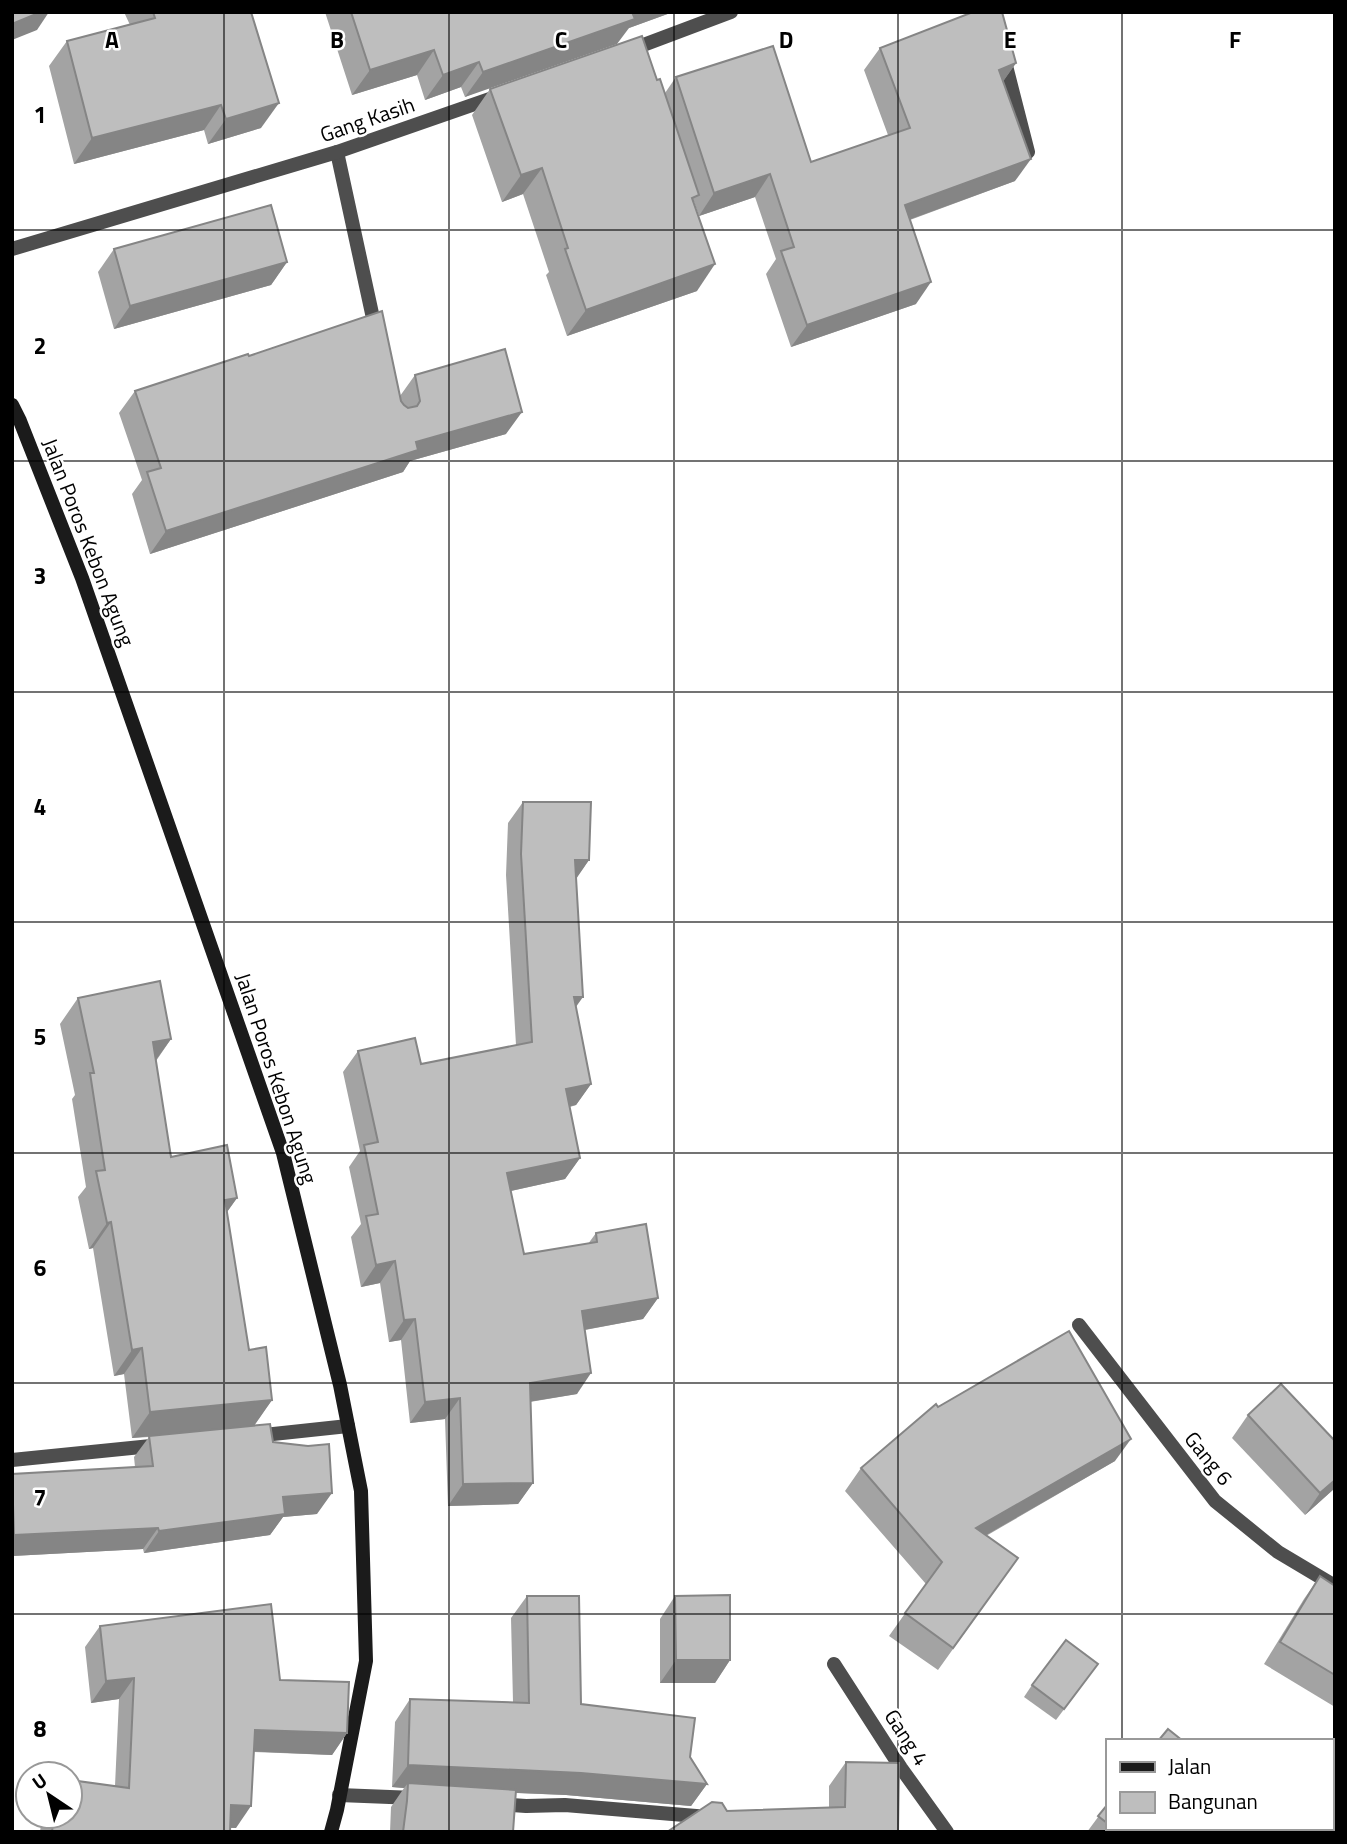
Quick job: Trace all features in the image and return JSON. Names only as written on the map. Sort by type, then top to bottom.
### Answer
[{"type":"main road","name":"Jalan Poros Kebon Agung","points":[[12,405],[82,578],[283,1153],[340,1385],[361,1491],[366,1661],[331,1832]]},
{"type":"street","points":[[630,55],[731,12]]},
{"type":"street","points":[[999,40],[1028,152]]},
{"type":"street","name":"Gang Kasih","points":[[12,249],[337,152],[517,89]]},
{"type":"street","points":[[337,152],[377,340]]},
{"type":"street","name":"Gang 6","points":[[1079,1325],[1215,1501],[1278,1552],[1335,1586]]},
{"type":"street","points":[[240,1437],[348,1426]]},
{"type":"street","points":[[12,1460],[173,1444]]},
{"type":"street","name":"Gang 4","points":[[834,1664],[901,1768],[947,1832]]},
{"type":"street","points":[[340,1795],[426,1799]]},
{"type":"street","points":[[488,1803],[565,1805],[729,1819]]},
{"type":"building","points":[[12,12],[41,12],[12,24]]},
{"type":"building","points":[[153,12],[251,12],[279,103],[226,119],[221,105],[92,138],[67,41],[155,18]]},
{"type":"building","points":[[351,12],[632,12],[635,19],[483,72],[479,62],[443,75],[434,50],[370,70]]},
{"type":"building","points":[[973,12],[1002,12],[1016,63],[999,70],[1031,159],[905,205],[931,282],[807,325],[781,251],[794,247],[770,174],[714,193],[676,77],[773,46],[811,162],[910,128],[880,48]]},
{"type":"building","points":[[642,36],[657,80],[660,79],[699,195],[692,198],[715,264],[586,310],[542,168],[521,175],[490,89]]},
{"type":"building","points":[[271,205],[287,262],[130,306],[114,249]]},
{"type":"building","points":[[382,311],[401,401],[408,408],[417,406],[420,401],[415,375],[505,349],[522,412],[416,442],[418,450],[166,531],[147,472],[161,468],[135,391]]},
{"type":"building","points":[[523,802],[591,802],[589,860],[575,860],[583,997],[574,997],[591,1084],[566,1089],[580,1158],[507,1173],[524,1254],[597,1242],[596,1233],[646,1224],[658,1298],[582,1311],[591,1373],[530,1383],[533,1483],[463,1484],[460,1398],[425,1402],[415,1319],[404,1320],[395,1261],[376,1265],[366,1216],[378,1214],[364,1145],[378,1142],[358,1051],[415,1038],[421,1064],[532,1042],[521,854]]},
{"type":"building","points":[[160,981],[171,1039],[153,1042],[171,1157],[227,1145],[237,1198],[225,1200],[249,1350],[266,1347],[272,1400],[150,1412],[142,1348],[132,1350],[111,1222],[107,1223],[96,1171],[105,1170],[90,1073],[94,1073],[78,998]]},
{"type":"building","points":[[1069,1331],[1131,1439],[976,1528],[1018,1558],[953,1648],[905,1613],[942,1562],[861,1468],[936,1404],[938,1407]]},
{"type":"building","points":[[1281,1384],[1335,1441],[1335,1480],[1320,1493],[1248,1415]]},
{"type":"building","points":[[270,1424],[273,1442],[308,1446],[329,1444],[332,1493],[283,1497],[285,1514],[159,1531],[158,1528],[14,1535],[12,1474],[153,1466],[149,1436]]},
{"type":"building","points":[[1320,1576],[1335,1586],[1335,1675],[1280,1642]]},
{"type":"building","points":[[730,1595],[730,1660],[676,1660],[675,1596]]},
{"type":"building","points":[[527,1596],[579,1596],[581,1704],[695,1718],[690,1757],[707,1784],[581,1773],[408,1765],[410,1699],[529,1703]]},
{"type":"building","points":[[271,1604],[280,1680],[349,1682],[347,1733],[255,1730],[251,1806],[231,1805],[230,1832],[52,1832],[84,1830],[84,1782],[129,1788],[134,1678],[106,1681],[100,1626]]},
{"type":"building","points":[[1066,1640],[1098,1664],[1064,1709],[1032,1685]]},
{"type":"building","points":[[1168,1729],[1180,1739],[1160,1739]]},
{"type":"building","points":[[846,1762],[899,1763],[898,1832],[667,1832],[712,1802],[722,1803],[727,1811],[845,1807]]},
{"type":"building","points":[[1333,1782],[1335,1783],[1335,1832],[1299,1832],[1333,1830]]},
{"type":"building","points":[[408,1783],[516,1790],[513,1832],[403,1832]]},
{"type":"building","points":[[1106,1806],[1106,1822],[1098,1816]]},
{"type":"building","points":[[1120,1830],[1154,1830],[1153,1832]]}]
